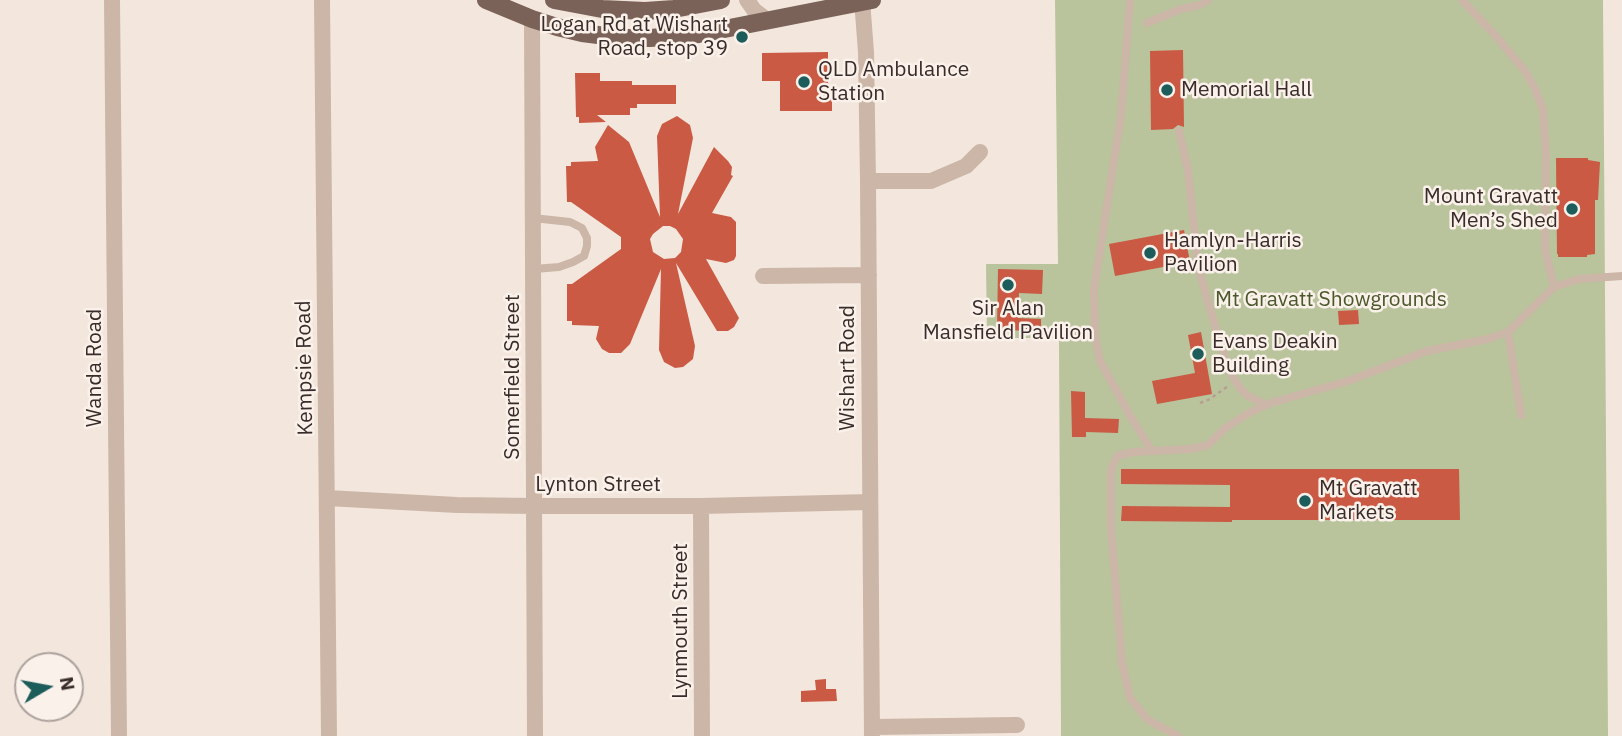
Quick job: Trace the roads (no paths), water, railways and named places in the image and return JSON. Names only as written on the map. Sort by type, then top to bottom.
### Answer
[{"type":"main road","points":[[486,0],[532,19],[582,33],[622,38],[699,34],[865,1]]},
{"type":"main road","points":[[554,0],[602,9],[645,11],[674,9],[721,0]]},
{"type":"street","name":"Wanda Road","points":[[113,0],[118,736]]},
{"type":"street","name":"Kempsie Road","points":[[322,0],[329,736]]},
{"type":"street","points":[[747,0],[754,10],[767,20]]},
{"type":"street","name":"Wishart Road","points":[[865,1],[872,731]]},
{"type":"street","name":"Somerfield Street","points":[[532,19],[535,736]]},
{"type":"street","points":[[867,181],[931,181],[966,166],[980,152]]},
{"type":"street","points":[[763,276],[869,275]]},
{"type":"street","name":"Lynton Street","points":[[327,498],[534,506],[870,502]]},
{"type":"street","name":"Lynmouth Street","points":[[701,506],[702,736]]},
{"type":"street","points":[[872,731],[1017,725]]},
{"type":"lane","points":[[1130,0],[1121,116],[1094,289],[1095,336],[1100,361],[1152,451]]},
{"type":"lane","points":[[1147,23],[1208,0]]},
{"type":"lane","points":[[1462,0],[1525,71],[1542,108],[1546,154],[1545,249],[1554,287]]},
{"type":"lane","points":[[1179,131],[1188,170],[1198,266],[1220,344],[1231,374],[1240,388],[1248,396],[1267,405]]},
{"type":"lane","points":[[533,218],[570,222],[582,228],[587,237],[584,256],[559,267],[534,269]]},
{"type":"lane","points":[[1178,736],[1148,720],[1130,698],[1122,663],[1111,528],[1111,470],[1117,456],[1133,452],[1191,449],[1208,444],[1224,429],[1267,405],[1348,381],[1427,351],[1488,339],[1508,332],[1554,287],[1579,279],[1622,276]]},
{"type":"lane","points":[[1508,332],[1521,415]]},
{"type":"place","name":"Logan Rd at Wishart Road, stop 39","points":[[742,37]]},
{"type":"place","name":"QLD Ambulance Station","points":[[804,82]]},
{"type":"place","name":"Memorial Hall","points":[[1167,90]]},
{"type":"place","name":"Mount Gravatt Men’s Shed","points":[[1572,209]]},
{"type":"place","name":"Hamlyn-Harris Pavilion","points":[[1150,253]]},
{"type":"place","name":"Sir Alan Mansfield Pavilion","points":[[1008,285]]},
{"type":"place","name":"Evans Deakin Building","points":[[1198,354]]},
{"type":"place","name":"Mt Gravatt Markets","points":[[1305,501]]},
{"type":"park label","name":"Mt Gravatt Showgrounds","points":[[1331,300]]}]
